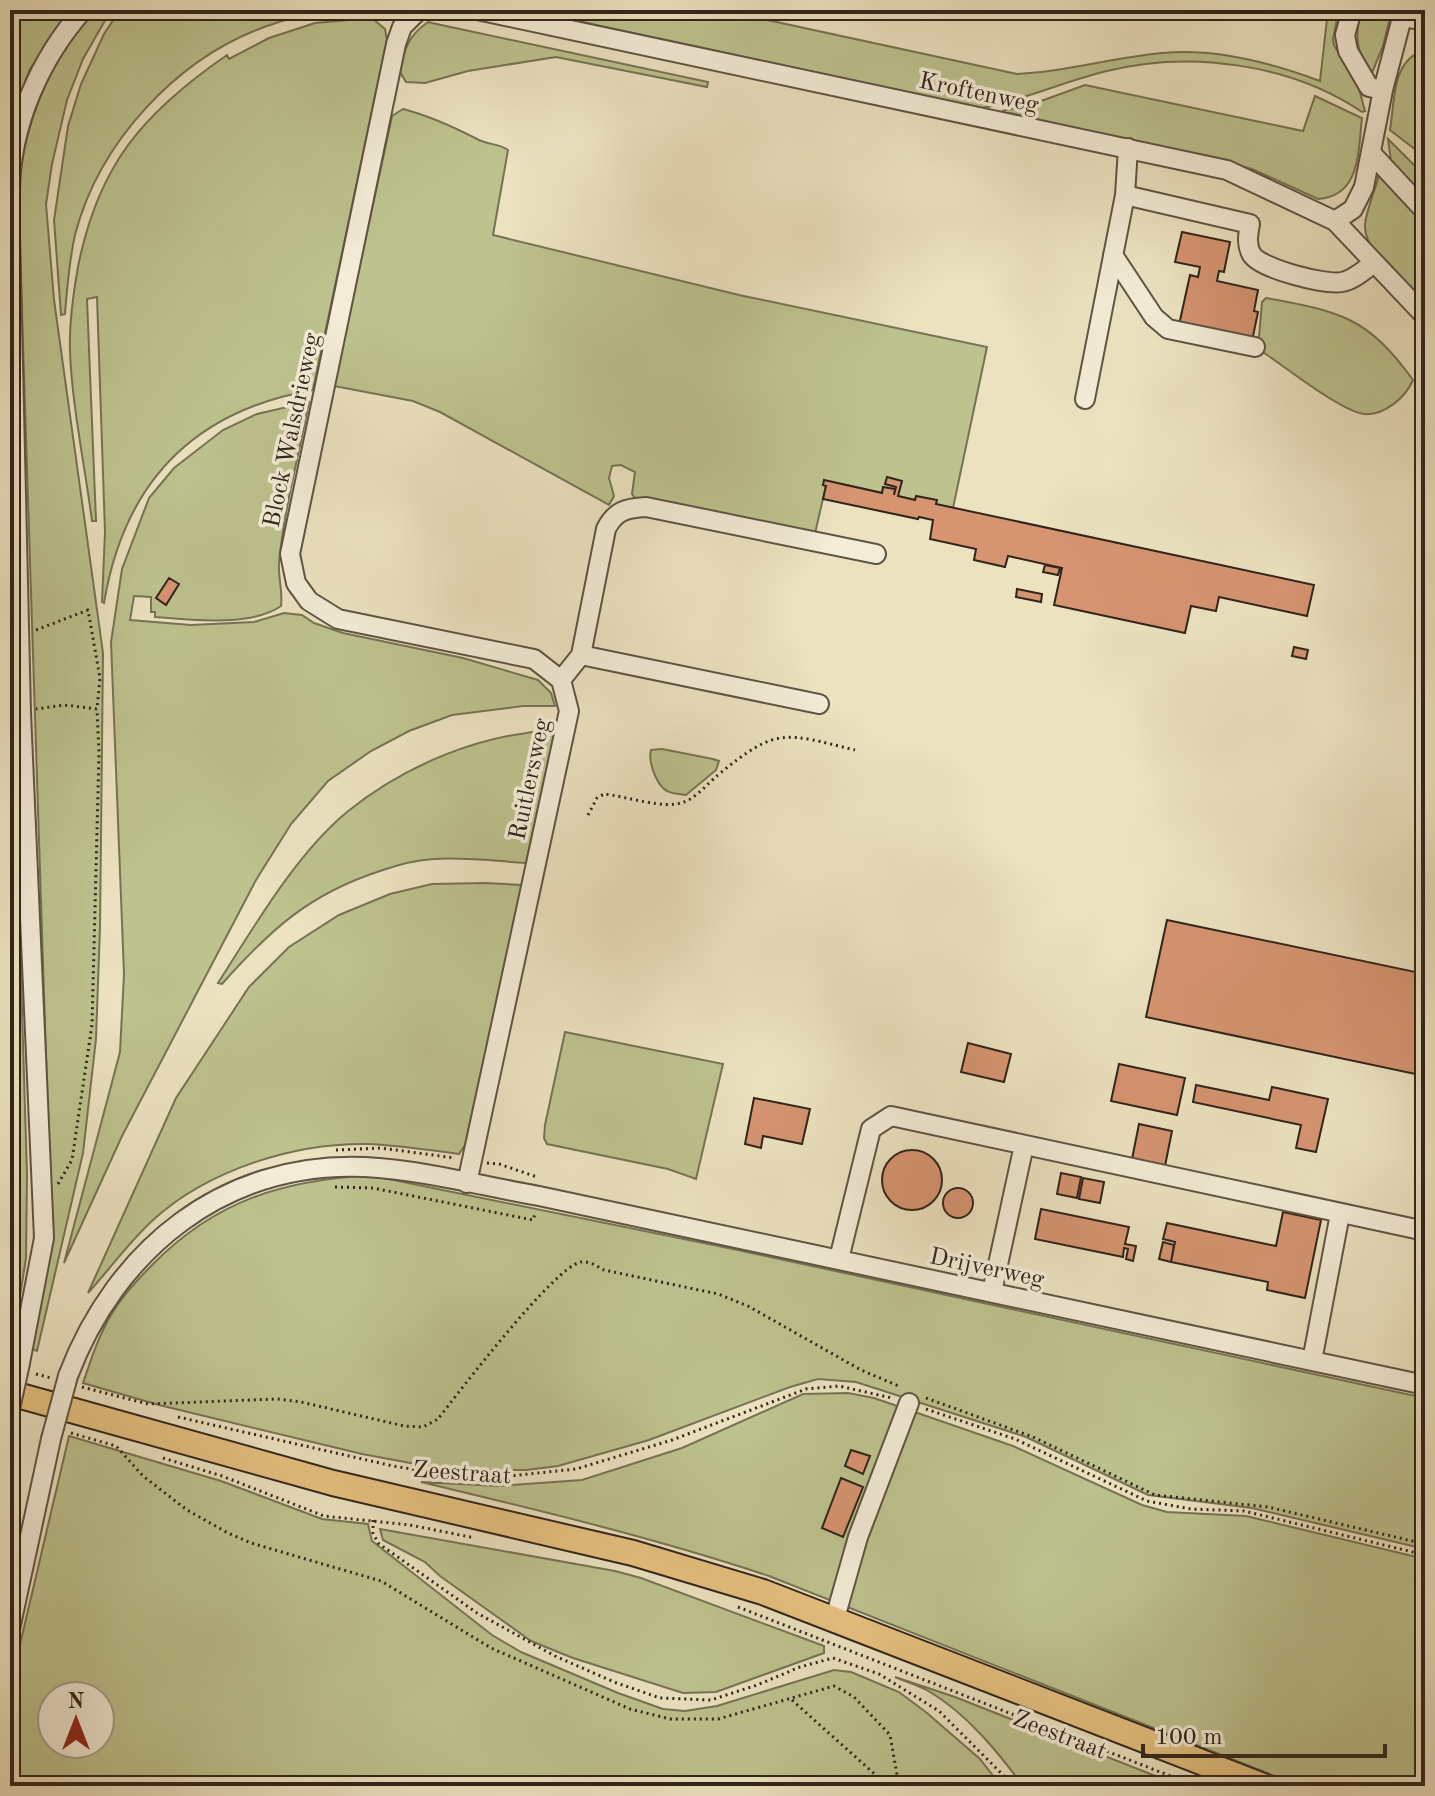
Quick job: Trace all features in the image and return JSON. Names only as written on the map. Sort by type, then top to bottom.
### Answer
[{"type":"main road","name":"Zeestraat","points":[[10,1393],[333,1483],[633,1553],[763,1592],[1263,1786]]},
{"type":"street","points":[[10,190],[15,140],[29,97],[54,47],[83,10]]},
{"type":"street","name":"Block Walsdrieweg","points":[[419,10],[402,27],[396,44],[290,554],[296,583],[309,601],[338,619],[534,659],[561,680]]},
{"type":"street","name":"Kroftenweg","points":[[477,10],[1227,170],[1335,221],[1425,316]]},
{"type":"street","points":[[1352,10],[1345,35],[1348,51],[1369,87],[1383,90]]},
{"type":"street","points":[[1335,221],[1353,209],[1364,187],[1383,90],[1403,14],[1425,21]]},
{"type":"street","points":[[1085,399],[1125,195],[1128,148]]},
{"type":"street","points":[[1372,154],[1425,211]]},
{"type":"street","points":[[1125,195],[1250,224],[1247,241],[1253,257],[1276,270],[1336,283],[1346,282],[1374,263]]},
{"type":"street","points":[[10,235],[21,713],[44,1238],[10,1409]]},
{"type":"street","points":[[1113,255],[1154,317],[1168,329],[1255,347]]},
{"type":"street","points":[[561,680],[581,655],[606,529],[612,516],[628,508],[646,507],[876,554]]},
{"type":"street","points":[[581,655],[819,704]]},
{"type":"street","name":"Ruitlersweg","points":[[467,1183],[569,711],[561,680]]},
{"type":"street","points":[[839,1259],[871,1129],[891,1116],[1425,1231]]},
{"type":"street","points":[[992,1292],[1024,1145]]},
{"type":"street","name":"Drijverweg","points":[[10,1629],[69,1381],[87,1330],[110,1292],[128,1269],[180,1222],[231,1194],[287,1175],[334,1168],[386,1168],[539,1196],[1425,1385]]},
{"type":"street","points":[[1312,1361],[1340,1214]]},
{"type":"street","points":[[835,1618],[858,1537],[912,1396]]},
{"type":"path","points":[[19,636],[88,610],[100,678],[92,1025],[72,1160],[42,1211]]},
{"type":"path","points":[[21,713],[64,705],[97,709]]},
{"type":"path","points":[[588,815],[592,804],[604,794],[664,804],[686,802],[745,752],[777,737],[799,737],[855,750]]},
{"type":"path","points":[[323,1186],[373,1188],[533,1220],[543,1179],[499,1164],[432,1153],[381,1148],[328,1151]]},
{"type":"path","points":[[36,1374],[148,1404],[277,1399],[384,1422],[423,1427],[438,1419],[495,1348],[568,1268],[579,1262],[591,1263],[604,1270],[718,1294],[748,1306],[912,1396],[1033,1437],[1155,1495],[1268,1507],[1425,1544]]},
{"type":"path","name":"Zeestraat","points":[[176,1417],[393,1466],[491,1478],[576,1469],[672,1440],[806,1389],[824,1386],[854,1388],[912,1396],[1162,1506],[1244,1511],[1425,1555]]},
{"type":"path","points":[[71,1433],[116,1446],[143,1476],[176,1502],[228,1533],[251,1543],[381,1581],[491,1648],[630,1709],[670,1719],[718,1719],[834,1686],[854,1697],[890,1735],[899,1786]]},
{"type":"path","points":[[58,1434],[127,1447]]},
{"type":"path","points":[[154,1456],[222,1476],[324,1516],[373,1520],[487,1541]]},
{"type":"path","points":[[373,1520],[373,1533],[378,1543],[477,1613],[555,1656],[614,1682],[660,1698],[711,1700],[833,1658],[879,1674],[939,1711],[1005,1777],[1010,1786]]},
{"type":"path","name":"Zeestraat","points":[[726,1602],[916,1679],[1196,1786]]},
{"type":"path","points":[[792,1700],[888,1786]]},
{"type":"green space","points":[[10,10],[72,10],[30,69],[10,123]]},
{"type":"green space","points":[[95,10],[111,10],[83,59],[67,100],[46,204],[54,300],[103,653],[96,1039],[83,1153],[37,1351],[32,1349],[52,1243],[18,190],[26,140],[42,94],[64,51]]},
{"type":"green space","points":[[120,10],[376,10],[291,19],[234,40],[202,59],[146,108],[102,168],[86,201],[75,235],[65,314],[61,315],[54,220],[68,126],[81,84],[104,34]]},
{"type":"green space","points":[[525,10],[721,10],[1017,74],[1183,52],[1243,58],[1320,81],[1328,10],[1339,10],[1334,45],[1359,89],[1365,111],[1304,82],[1272,72],[1205,62],[1139,65],[1107,71],[983,108]]},
{"type":"green space","points":[[1361,10],[1392,10],[1372,73],[1362,58],[1358,43]]},
{"type":"green space","points":[[372,18],[385,29],[387,40],[313,390],[270,400],[233,415],[199,435],[171,459],[147,488],[128,522],[114,560],[104,603],[105,532],[97,297],[87,299],[96,521],[92,521],[70,352],[78,267],[98,199],[128,144],[148,121],[171,98],[227,55],[229,59],[269,38],[315,23]]},
{"type":"green space","points":[[428,22],[708,82],[707,87],[556,57],[468,71],[425,83],[406,82],[400,72],[405,50],[411,38]]},
{"type":"green space","points":[[1425,50],[1425,157],[1390,130],[1400,72],[1414,55]]},
{"type":"green space","points":[[1085,85],[1303,131],[1315,96],[1362,118],[1355,170],[1342,190],[1318,199],[1252,169],[1002,111],[1030,105]]},
{"type":"green space","points":[[403,109],[508,150],[493,235],[739,295],[987,347],[953,508],[827,481],[814,538],[638,502],[632,494],[635,472],[621,465],[612,466],[609,478],[614,496],[609,505],[440,412],[413,401],[334,386],[392,116]]},
{"type":"green space","points":[[1388,139],[1425,176],[1425,202],[1391,161]]},
{"type":"green space","points":[[1379,175],[1425,225],[1425,305],[1387,268],[1366,234],[1366,218]]},
{"type":"green space","points":[[1266,298],[1313,307],[1350,320],[1381,342],[1397,359],[1413,380],[1410,386],[1400,399],[1372,414],[1354,411],[1329,398],[1258,348],[1262,302]]},
{"type":"green space","points":[[309,402],[281,543],[281,606],[268,613],[237,620],[185,620],[155,617],[155,612],[151,612],[151,597],[134,596],[130,620],[191,625],[254,622],[284,613],[302,615],[314,623],[343,633],[463,658],[538,680],[551,693],[555,706],[523,706],[452,715],[409,731],[371,751],[328,781],[291,824],[256,880],[122,1136],[64,1263],[120,1052],[124,974],[111,642],[122,569],[149,498],[174,468],[223,430],[257,414]]},
{"type":"green space","points":[[10,617],[27,1174],[26,1258],[10,1359]]},
{"type":"green space","points":[[555,730],[526,863],[427,860],[400,865],[355,880],[292,916],[222,984],[218,983],[293,870],[347,812],[393,780],[445,755],[499,738]]},
{"type":"green space","points":[[662,749],[719,761],[716,770],[686,795],[674,793],[659,784],[652,766],[651,750]]},
{"type":"green space","points":[[432,884],[522,885],[465,1145],[459,1154],[367,1144],[339,1145],[281,1154],[253,1163],[199,1187],[175,1202],[144,1229],[88,1293],[176,1098],[249,987],[289,947],[339,915],[390,894]]},
{"type":"green space","points":[[565,1032],[723,1064],[696,1179],[668,1169],[547,1144],[545,1125]]},
{"type":"green space","points":[[369,1175],[733,1249],[1425,1398],[1425,1549],[1252,1508],[1148,1495],[1026,1437],[856,1382],[818,1379],[649,1440],[558,1466],[526,1470],[448,1470],[362,1454],[159,1405],[83,1383],[102,1332],[120,1301],[178,1241],[227,1209],[252,1198],[308,1182]]},
{"type":"green space","points":[[848,1393],[874,1398],[1013,1446],[1142,1505],[1167,1512],[1246,1516],[1425,1559],[1425,1786],[1300,1786],[769,1576],[640,1537],[421,1482],[499,1486],[582,1480],[682,1448],[803,1394]]},
{"type":"green space","points":[[69,1436],[221,1481],[322,1519],[368,1524],[372,1541],[492,1635],[521,1652],[663,1709],[685,1711],[717,1706],[834,1670],[851,1672],[899,1692],[927,1713],[980,1759],[1001,1786],[10,1786],[10,1687]]},
{"type":"green space","points":[[380,1529],[641,1578],[824,1646],[824,1653],[716,1692],[683,1693],[573,1658],[531,1641],[425,1562],[383,1540]]},
{"type":"green space","points":[[895,1677],[955,1697],[1181,1786],[1023,1786],[992,1747],[957,1711],[930,1692]]},
{"type":"building","points":[[1182,232],[1230,242],[1224,272],[1219,271],[1217,281],[1258,290],[1254,311],[1258,312],[1252,341],[1179,325],[1190,275],[1198,277],[1200,267],[1175,262]]},
{"type":"building","points":[[887,477],[902,481],[898,496],[937,500],[936,504],[1314,585],[1307,616],[1219,597],[1216,611],[1191,606],[1185,633],[1054,605],[1062,568],[1008,556],[1005,567],[974,560],[976,549],[930,539],[933,520],[823,499],[824,480],[882,493],[883,487],[895,489],[894,495],[896,487],[885,484]]},
{"type":"building","points":[[1045,565],[1060,568],[1058,575],[1043,572]]},
{"type":"building","points":[[169,578],[179,584],[166,605],[156,598]]},
{"type":"building","points":[[1017,589],[1042,594],[1041,602],[1016,597]]},
{"type":"building","points":[[1294,647],[1308,650],[1306,659],[1292,656]]},
{"type":"building","points":[[1167,920],[1425,974],[1425,1076],[1146,1017]]},
{"type":"building","points":[[968,1043],[1011,1054],[1004,1082],[961,1072]]},
{"type":"building","points":[[1119,1064],[1185,1078],[1177,1115],[1111,1101]]},
{"type":"building","points":[[1196,1085],[1269,1100],[1272,1087],[1328,1099],[1316,1152],[1296,1148],[1301,1125],[1193,1102]]},
{"type":"building","points":[[754,1098],[810,1109],[802,1144],[763,1136],[761,1148],[745,1144]]},
{"type":"building","points":[[1139,1124],[1172,1131],[1165,1166],[1132,1159]]},
{"type":"building","points":[[912,1150],[924,1152],[933,1159],[940,1168],[940,1192],[933,1201],[924,1208],[912,1210],[900,1208],[891,1201],[884,1192],[882,1180],[884,1168],[891,1159],[900,1152]]},
{"type":"building","points":[[1061,1173],[1081,1177],[1077,1198],[1057,1194]]},
{"type":"building","points":[[1083,1178],[1104,1182],[1100,1203],[1079,1199]]},
{"type":"building","points":[[958,1188],[969,1192],[973,1203],[969,1214],[958,1218],[947,1214],[943,1203],[947,1192]]},
{"type":"building","points":[[1041,1209],[1129,1227],[1125,1244],[1136,1246],[1133,1261],[1126,1259],[1128,1249],[1124,1248],[1123,1257],[1035,1239]]},
{"type":"building","points":[[1283,1212],[1321,1220],[1305,1298],[1267,1290],[1268,1282],[1171,1262],[1175,1242],[1163,1239],[1167,1223],[1276,1246]]},
{"type":"building","points":[[1163,1242],[1174,1245],[1171,1262],[1159,1259]]},
{"type":"building","points":[[851,1450],[870,1456],[863,1474],[845,1466]]},
{"type":"building","points":[[841,1478],[863,1487],[843,1537],[822,1528]]}]
